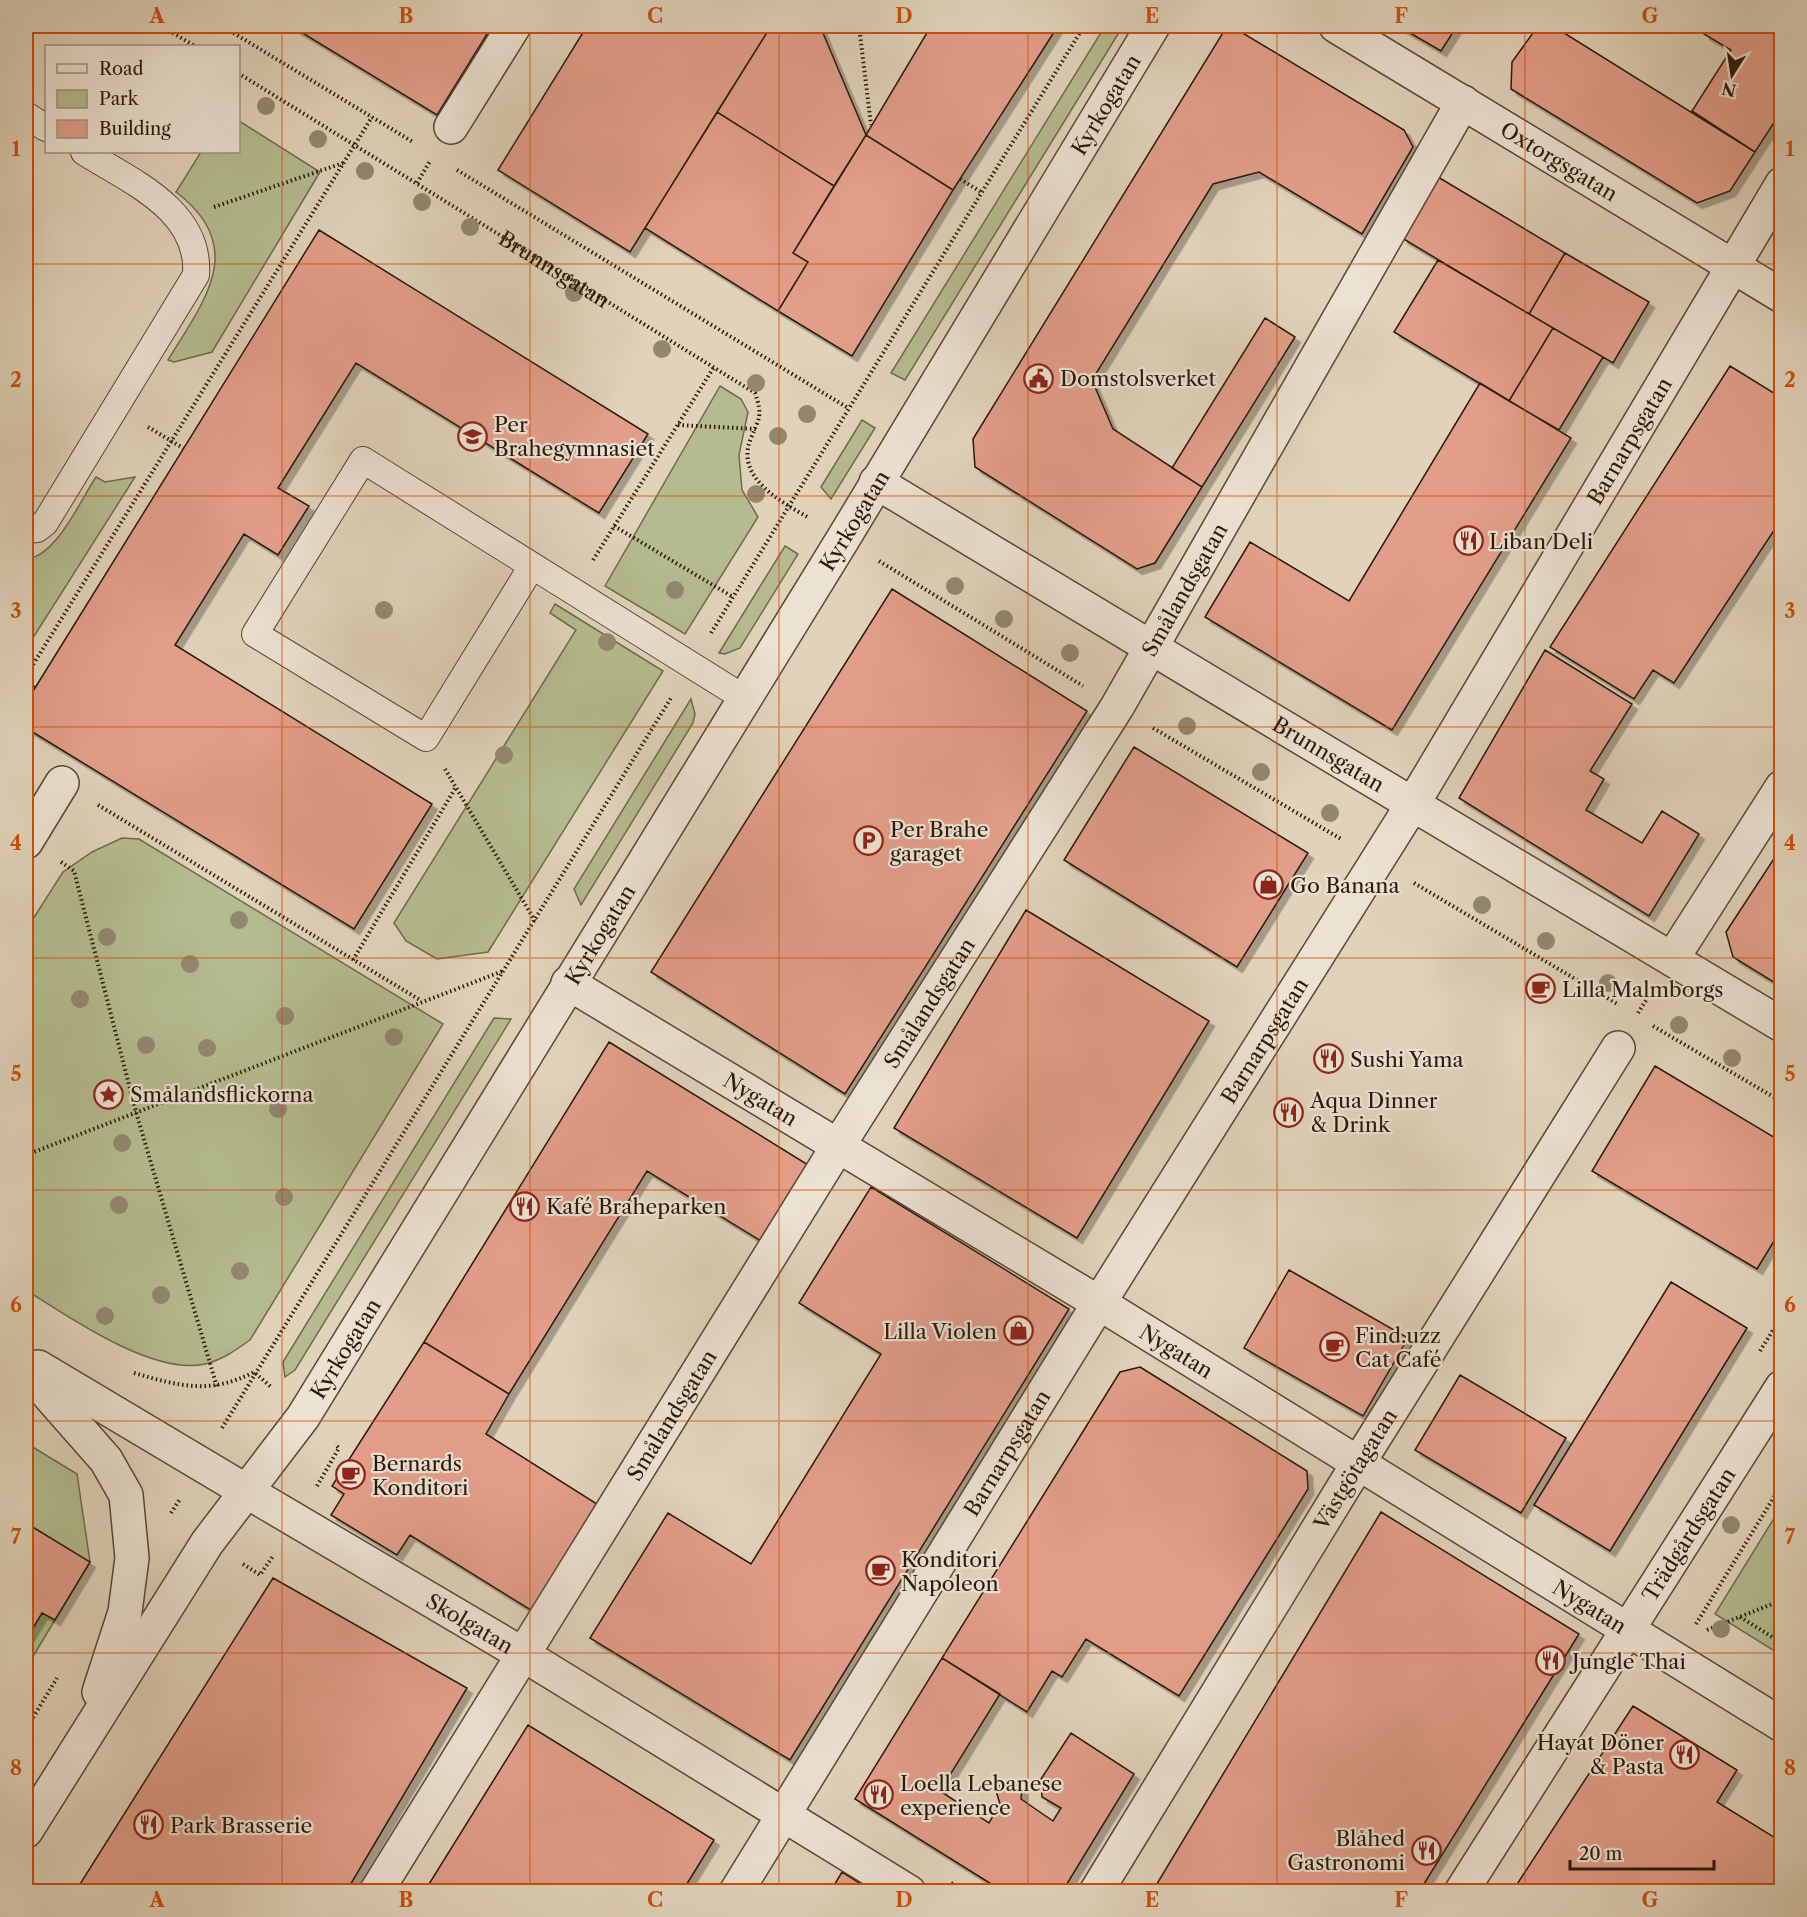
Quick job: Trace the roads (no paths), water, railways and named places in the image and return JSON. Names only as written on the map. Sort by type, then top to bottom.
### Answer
[{"type":"street","points":[[451,127],[514,26]]},
{"type":"street","name":"Kyrkogatan","points":[[26,1831],[207,1543],[303,1417],[843,539],[1153,26]]},
{"type":"street","name":"Oxtorgsgatan","points":[[1336,26],[1782,296]]},
{"type":"street","name":"Smålandsgatan","points":[[376,1892],[838,1146],[1117,707],[1148,649],[1463,102]]},
{"type":"street","name":"Barnarpsgatan","points":[[736,1892],[1099,1303],[1414,802],[1731,265],[1782,184]]},
{"type":"street","name":"Brunnsgatan","points":[[876,482],[1148,649],[1414,802],[1782,1025]]},
{"type":"street","points":[[26,841],[62,783]]},
{"type":"street","points":[[1672,958],[1782,787]]},
{"type":"street","name":"Nygatan","points":[[568,983],[1099,1303],[1629,1629],[1674,1643],[1782,1725]]},
{"type":"street","name":"Västgötagatan","points":[[1096,1892],[1359,1462],[1618,1048]]},
{"type":"street","name":"Skolgatan","points":[[26,1359],[524,1655],[782,1816],[909,1892]]},
{"type":"street","points":[[26,1369],[106,1460],[126,1495],[132,1558],[125,1612],[84,1739]]},
{"type":"street","name":"Trädgårdsgatan","points":[[1461,1892],[1782,1387]]},
{"type":"lane","points":[[26,115],[45,127]]},
{"type":"lane","points":[[26,530],[38,529],[45,523],[191,287],[196,275],[197,260],[180,221],[164,202],[86,153]]},
{"type":"lane","points":[[532,566],[426,738],[255,634],[363,460],[744,698]]},
{"type":"place","name":"Domstolsverket","points":[[1039,378]]},
{"type":"place","name":"Per Brahegymnasiet","points":[[473,436]]},
{"type":"place","name":"Liban Deli","points":[[1468,541]]},
{"type":"place","name":"Per Brahe garaget","points":[[869,841]]},
{"type":"place","name":"Go Banana","points":[[1269,885]]},
{"type":"place","name":"Lilla Malmborgs","points":[[1541,989]]},
{"type":"place","name":"Sushi Yama","points":[[1329,1059]]},
{"type":"place","name":"Smålandsflickorna","points":[[109,1094]]},
{"type":"place","name":"Aqua Dinner & Drink","points":[[1289,1112]]},
{"type":"place","name":"Kafé Braheparken","points":[[525,1206]]},
{"type":"place","name":"Lilla Violen","points":[[1018,1331]]},
{"type":"place","name":"Find.uzz Cat Café","points":[[1334,1347]]},
{"type":"place","name":"Bernards Konditori","points":[[351,1475]]},
{"type":"place","name":"Konditori Napoleon","points":[[880,1571]]},
{"type":"place","name":"Jungle Thai","points":[[1551,1661]]},
{"type":"place","name":"Hayat Döner & Pasta","points":[[1685,1754]]},
{"type":"place","name":"Loella Lebanese experience","points":[[879,1795]]},
{"type":"place","name":"Park Brasserie","points":[[149,1825]]},
{"type":"place","name":"Blåhed Gastronomi","points":[[1426,1850]]}]
